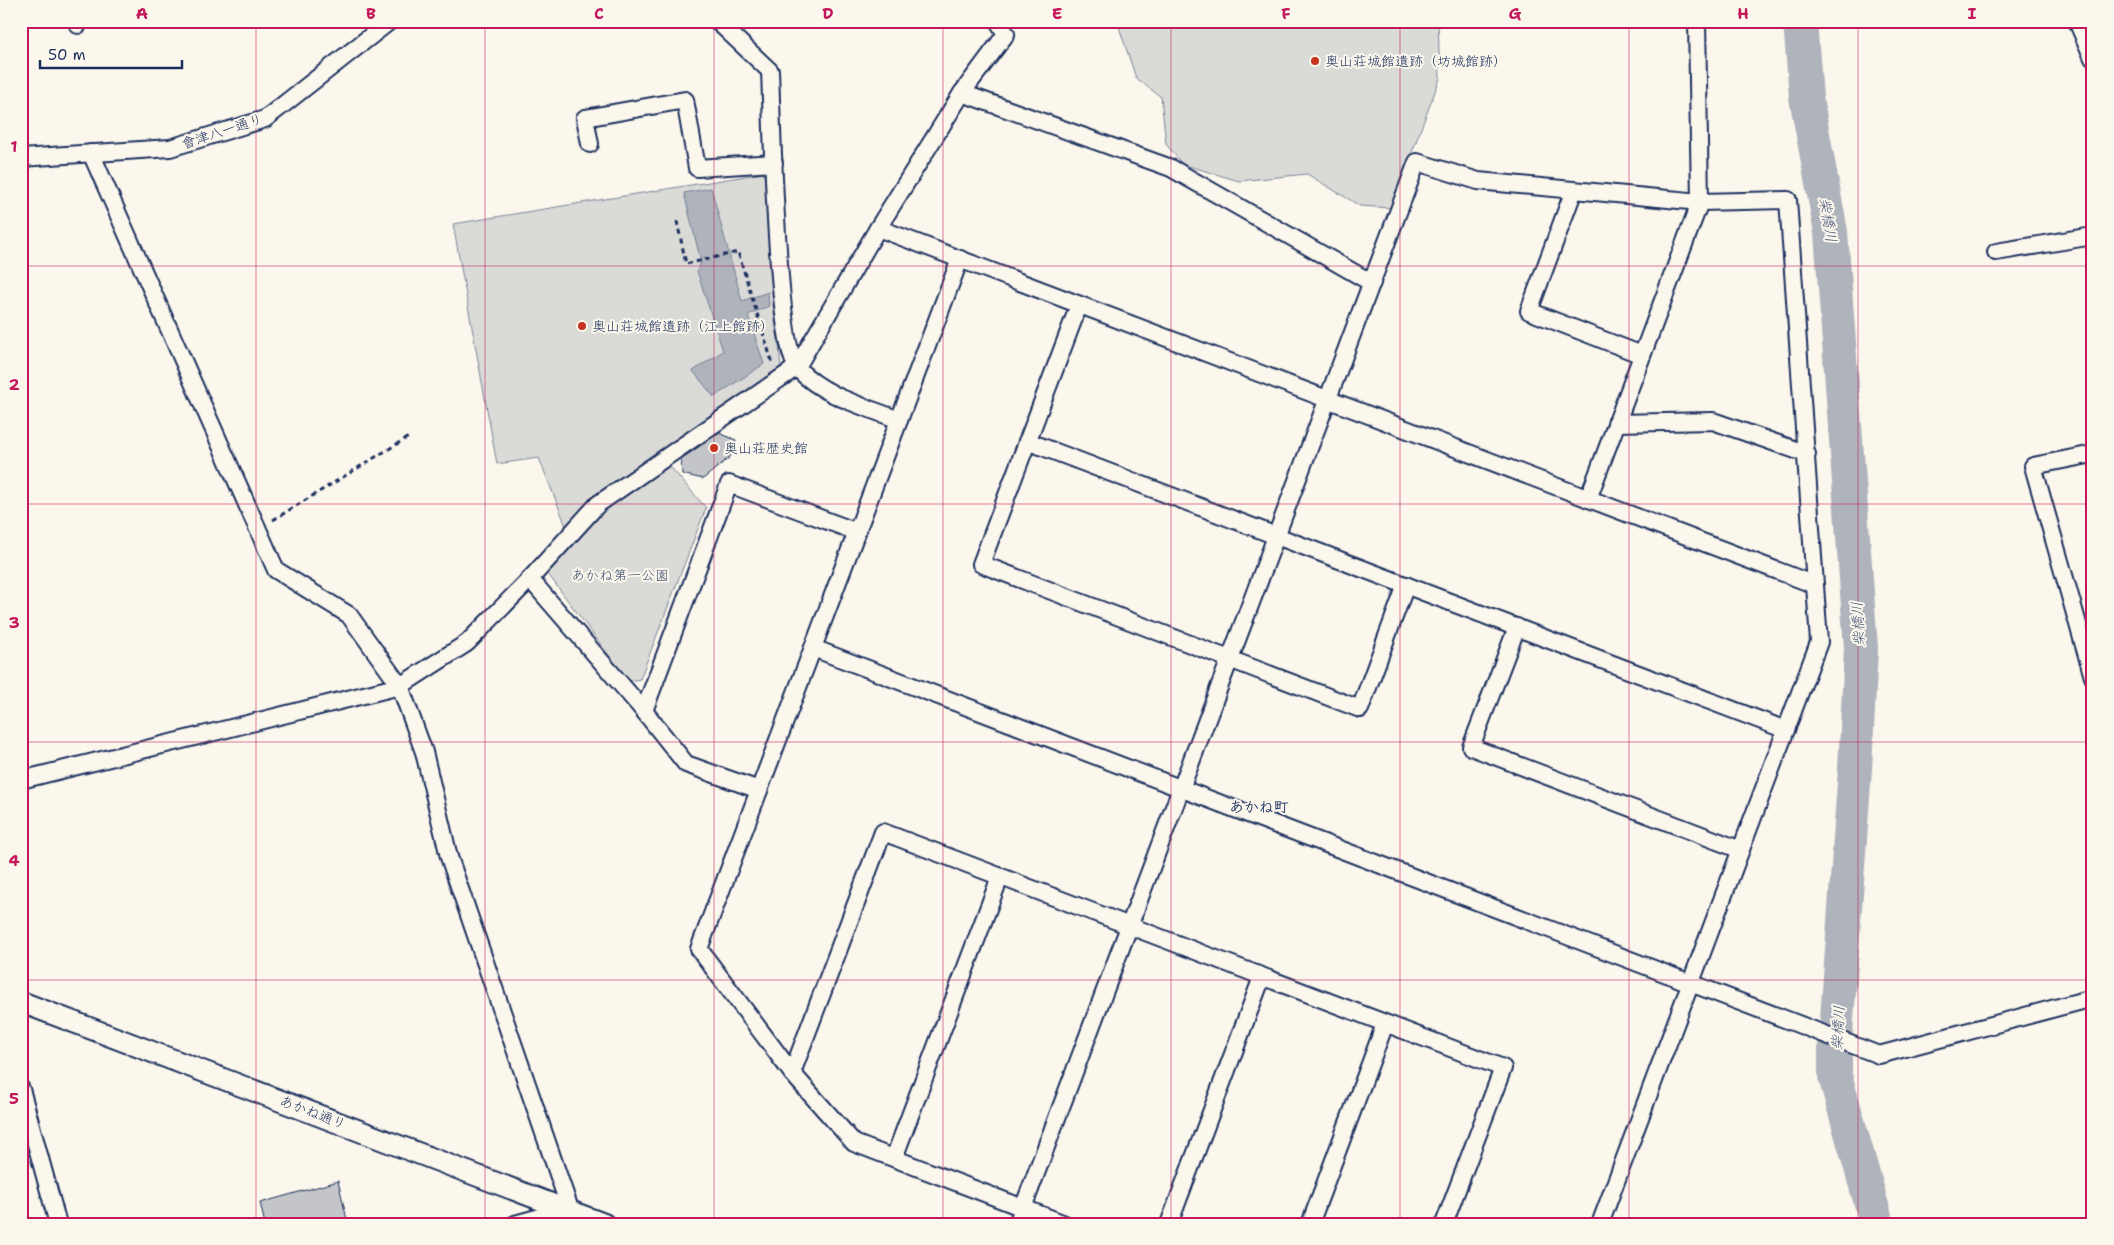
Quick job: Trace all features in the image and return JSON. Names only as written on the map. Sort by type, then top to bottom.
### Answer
[{"type":"street","name":"會津八一通り","points":[[21,158],[170,148],[265,119],[390,21]]},
{"type":"street","points":[[717,21],[770,71],[783,320],[796,368],[826,392],[899,420]]},
{"type":"street","points":[[21,780],[400,686],[467,643],[530,579],[598,504],[796,368],[878,228],[962,93],[1006,34],[998,21]]},
{"type":"street","points":[[1588,499],[1700,202],[1697,21]]},
{"type":"street","points":[[2077,21],[2093,58]]},
{"type":"street","points":[[962,93],[1171,168],[1372,283]]},
{"type":"street","points":[[590,144],[585,118],[686,100],[697,168],[774,163]]},
{"type":"street","points":[[91,153],[276,570],[349,614],[400,686],[424,752],[449,857],[570,1209],[515,1224]]},
{"type":"street","points":[[1017,1224],[1417,162],[1478,181],[1700,202],[1788,200],[1819,642],[1600,1224]]},
{"type":"street","points":[[1574,190],[1528,312],[1642,355]]},
{"type":"street","points":[[878,228],[1815,586]]},
{"type":"street","points":[[1996,252],[2093,236]]},
{"type":"street","points":[[960,260],[699,949],[792,1073],[854,1143],[1065,1224]]},
{"type":"street","points":[[1078,305],[981,564],[1360,709],[1406,585]]},
{"type":"street","points":[[1616,423],[1713,420],[1806,454]]},
{"type":"street","points":[[1027,440],[1786,730]]},
{"type":"street","points":[[2093,454],[2033,466],[2093,677]]},
{"type":"street","points":[[644,711],[729,484],[857,532]]},
{"type":"street","points":[[530,579],[644,711],[686,764],[759,790]]},
{"type":"street","points":[[1517,627],[1471,747],[1741,850]]},
{"type":"street","points":[[813,648],[1879,1055],[2093,998]]},
{"type":"street","points":[[792,1073],[883,832],[1503,1068],[1444,1224]]},
{"type":"street","points":[[894,1158],[1000,876]]},
{"type":"street","points":[[1169,1224],[1262,977]]},
{"type":"street","name":"あかね通り","points":[[21,1002],[570,1209],[604,1224]]},
{"type":"street","points":[[1310,1224],[1385,1024]]},
{"type":"street","points":[[21,1089],[58,1224]]},
{"type":"path","points":[[677,221],[686,264],[738,252],[774,368]]},
{"type":"path","points":[[258,529],[410,436]]},
{"type":"green space","points":[[1117,21],[1438,21],[1440,78],[1391,208],[1360,206],[1307,174],[1239,181],[1182,164],[1166,144],[1161,97],[1136,78]]},
{"type":"green space","points":[[764,173],[781,368],[615,482],[566,526],[539,458],[497,464],[453,224]]},
{"type":"green space","name":"あかね第一公園","points":[[667,463],[706,508],[640,679],[628,681],[545,570],[609,504]]},
{"type":"shaded area","points":[[711,188],[742,301],[768,292],[769,306],[748,315],[764,364],[714,397],[693,371],[723,351],[697,271],[701,262],[684,193]]},
{"type":"building","name":"奥山荘歴史館","points":[[719,433],[736,440],[730,457],[703,479],[682,474],[681,459]]},
{"type":"building","points":[[338,1181],[348,1224],[265,1224],[260,1203]]},
{"type":"waterway","name":"柴橋川","points":[[1800,21],[1806,97],[1831,232],[1861,648],[1855,769],[1835,1047],[1835,1076],[1877,1224]]},
{"type":"place","name":"奥山荘城館遺跡（坊城館跡）","points":[[1315,61]]},
{"type":"place","name":"奥山荘城館遺跡（江上館跡）","points":[[582,326]]},
{"type":"place","name":"奥山荘歴史館","points":[[714,448]]},
{"type":"district","name":"あかね町","points":[[1259,807]]}]
